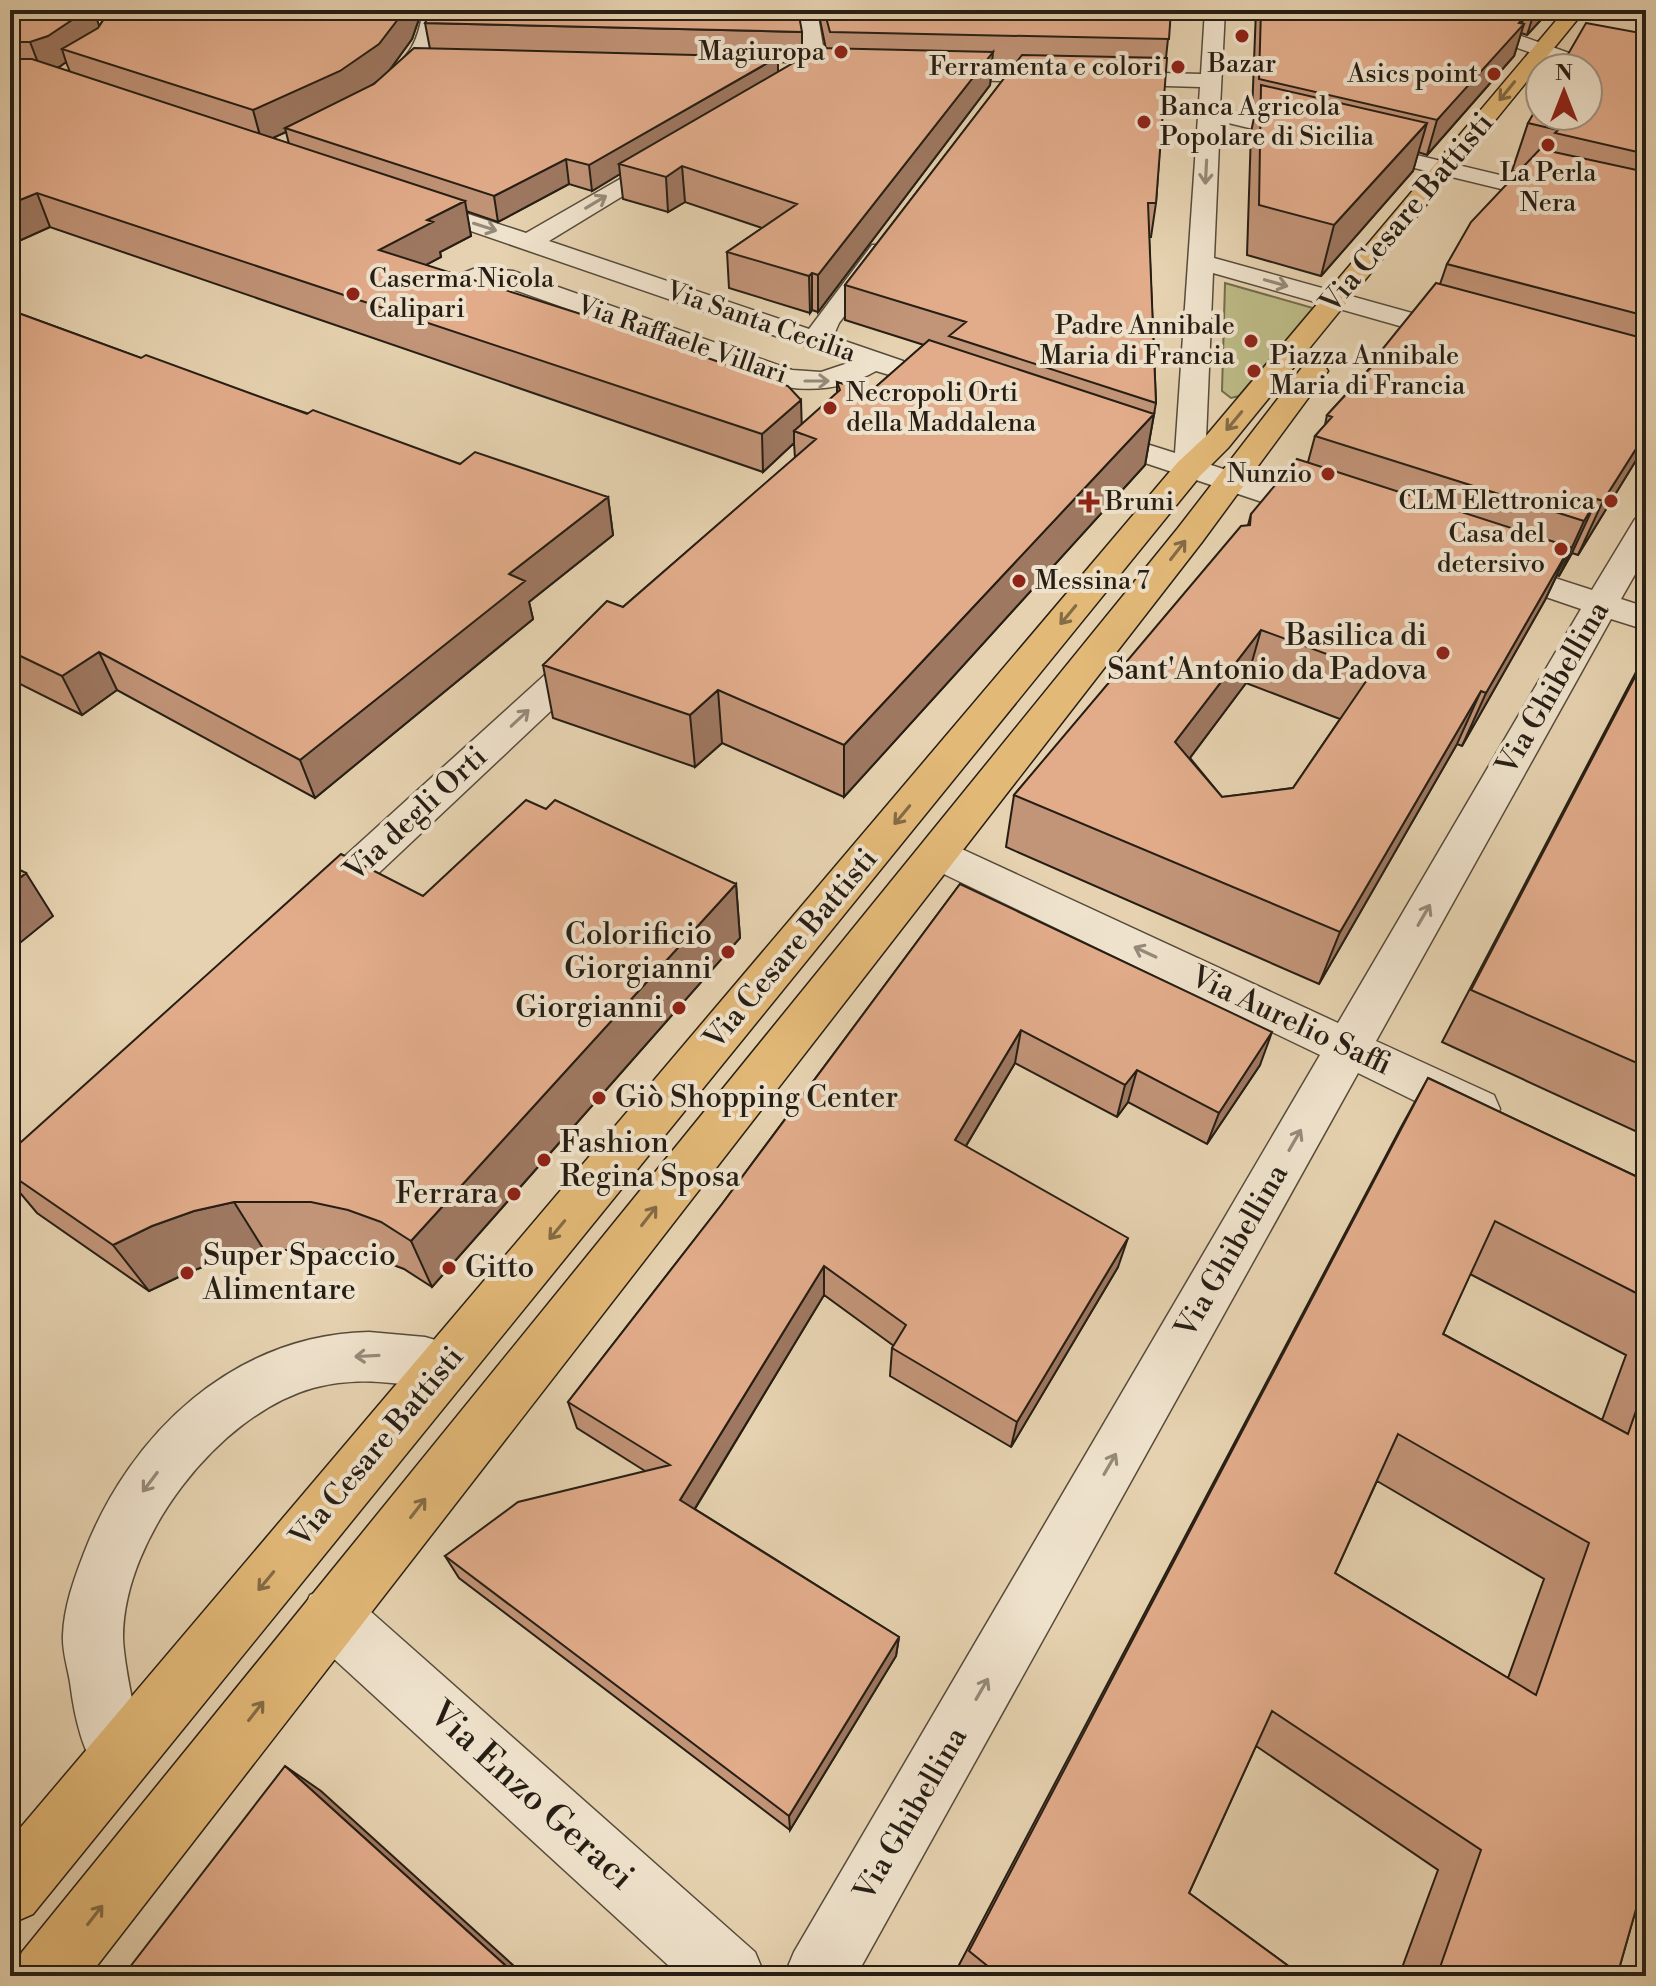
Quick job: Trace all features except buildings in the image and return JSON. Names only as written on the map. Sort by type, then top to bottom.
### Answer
[{"type":"main road","name":"Via Cesare Battisti","points":[[1560,52],[1575,10]]},
{"type":"main road","name":"Via Cesare Battisti","points":[[46,1976],[937,854],[1210,475],[1217,442],[1444,168],[1524,89]]},
{"type":"main road","name":"Via Cesare Battisti","points":[[1451,200],[1524,107]]},
{"type":"main road","name":"Via Cesare Battisti","points":[[1345,332],[1383,284]]},
{"type":"main road","name":"Via Cesare Battisti","points":[[10,1891],[444,1366],[1210,475],[1250,451],[1326,356]]},
{"type":"street","points":[[10,29],[115,31],[258,10]]},
{"type":"street","points":[[369,101],[423,63],[433,10]]},
{"type":"street","points":[[807,10],[824,71]]},
{"type":"street","points":[[1210,475],[1201,262],[1215,10]]},
{"type":"street","points":[[1429,10],[1458,14],[1552,52]]},
{"type":"street","points":[[1604,65],[1646,74]]},
{"type":"street","points":[[770,70],[824,71]]},
{"type":"street","points":[[762,103],[824,71]]},
{"type":"street","points":[[907,73],[1211,81]]},
{"type":"street","points":[[995,101],[1013,75]]},
{"type":"street","points":[[1209,112],[1646,217]]},
{"type":"street","points":[[529,242],[693,144]]},
{"type":"street","name":"Via Santa Cecilia","points":[[396,198],[918,376]]},
{"type":"street","points":[[817,341],[826,322],[892,236]]},
{"type":"street","points":[[1201,262],[1483,342]]},
{"type":"street","name":"Via Raffaele Villari","points":[[523,316],[465,295],[460,290],[462,283],[476,276],[504,277],[786,378],[807,382],[833,381],[874,360]]},
{"type":"street","points":[[1066,426],[1356,523]]},
{"type":"street","name":"Via Ghibellina","points":[[818,1976],[1348,1048],[1624,612],[1646,526]]},
{"type":"street","points":[[1459,557],[1624,612]]},
{"type":"street","name":"Via degli Orti","points":[[289,932],[614,631]]},
{"type":"street","name":"Via Aurelio Saffi","points":[[937,854],[1516,1127]]},
{"type":"street","points":[[124,1752],[109,1732],[93,1642],[99,1593],[115,1542],[145,1487],[172,1454],[225,1406],[297,1368],[340,1357],[380,1355],[444,1366]]},
{"type":"street","name":"Via Enzo Geraci","points":[[331,1616],[731,1976]]},
{"type":"shaded area","points":[[1225,283],[1313,308],[1239,396],[1231,398],[1222,391]]},
{"type":"place","name":"Bazar","points":[[1242,36]]},
{"type":"place","name":"Magiuropa","points":[[841,52]]},
{"type":"place","name":"Ferramenta e colori","points":[[1178,67]]},
{"type":"place","name":"Asics point","points":[[1494,74]]},
{"type":"place","name":"Banca Agricola Popolare di Sicilia","points":[[1144,122]]},
{"type":"place","name":"La Perla Nera","points":[[1548,145]]},
{"type":"place","name":"Caserma Nicola Calipari","points":[[353,294]]},
{"type":"place","name":"Padre Annibale Maria di Francia","points":[[1251,341]]},
{"type":"place","name":"Piazza Annibale Maria di Francia","points":[[1254,371]]},
{"type":"place","name":"Necropoli Orti della Maddalena","points":[[830,408]]},
{"type":"place","name":"Nunzio","points":[[1328,474]]},
{"type":"place","name":"CLM Elettronica","points":[[1611,501]]},
{"type":"place","name":"Bruni","points":[[1089,502]]},
{"type":"place","name":"Casa del detersivo","points":[[1561,549]]},
{"type":"place","name":"Messina 7","points":[[1019,581]]},
{"type":"place","name":"Basilica di Sant'Antonio da Padova","points":[[1443,653]]},
{"type":"place","name":"Colorificio Giorgianni","points":[[728,952]]},
{"type":"place","name":"Giorgianni","points":[[679,1008]]},
{"type":"place","name":"Giò Shopping Center","points":[[599,1098]]},
{"type":"place","name":"Fashion Regina Sposa","points":[[544,1160]]},
{"type":"place","name":"Ferrara","points":[[514,1194]]},
{"type":"place","name":"Gitto","points":[[449,1268]]},
{"type":"place","name":"Super Spaccio Alimentare","points":[[187,1273]]}]
